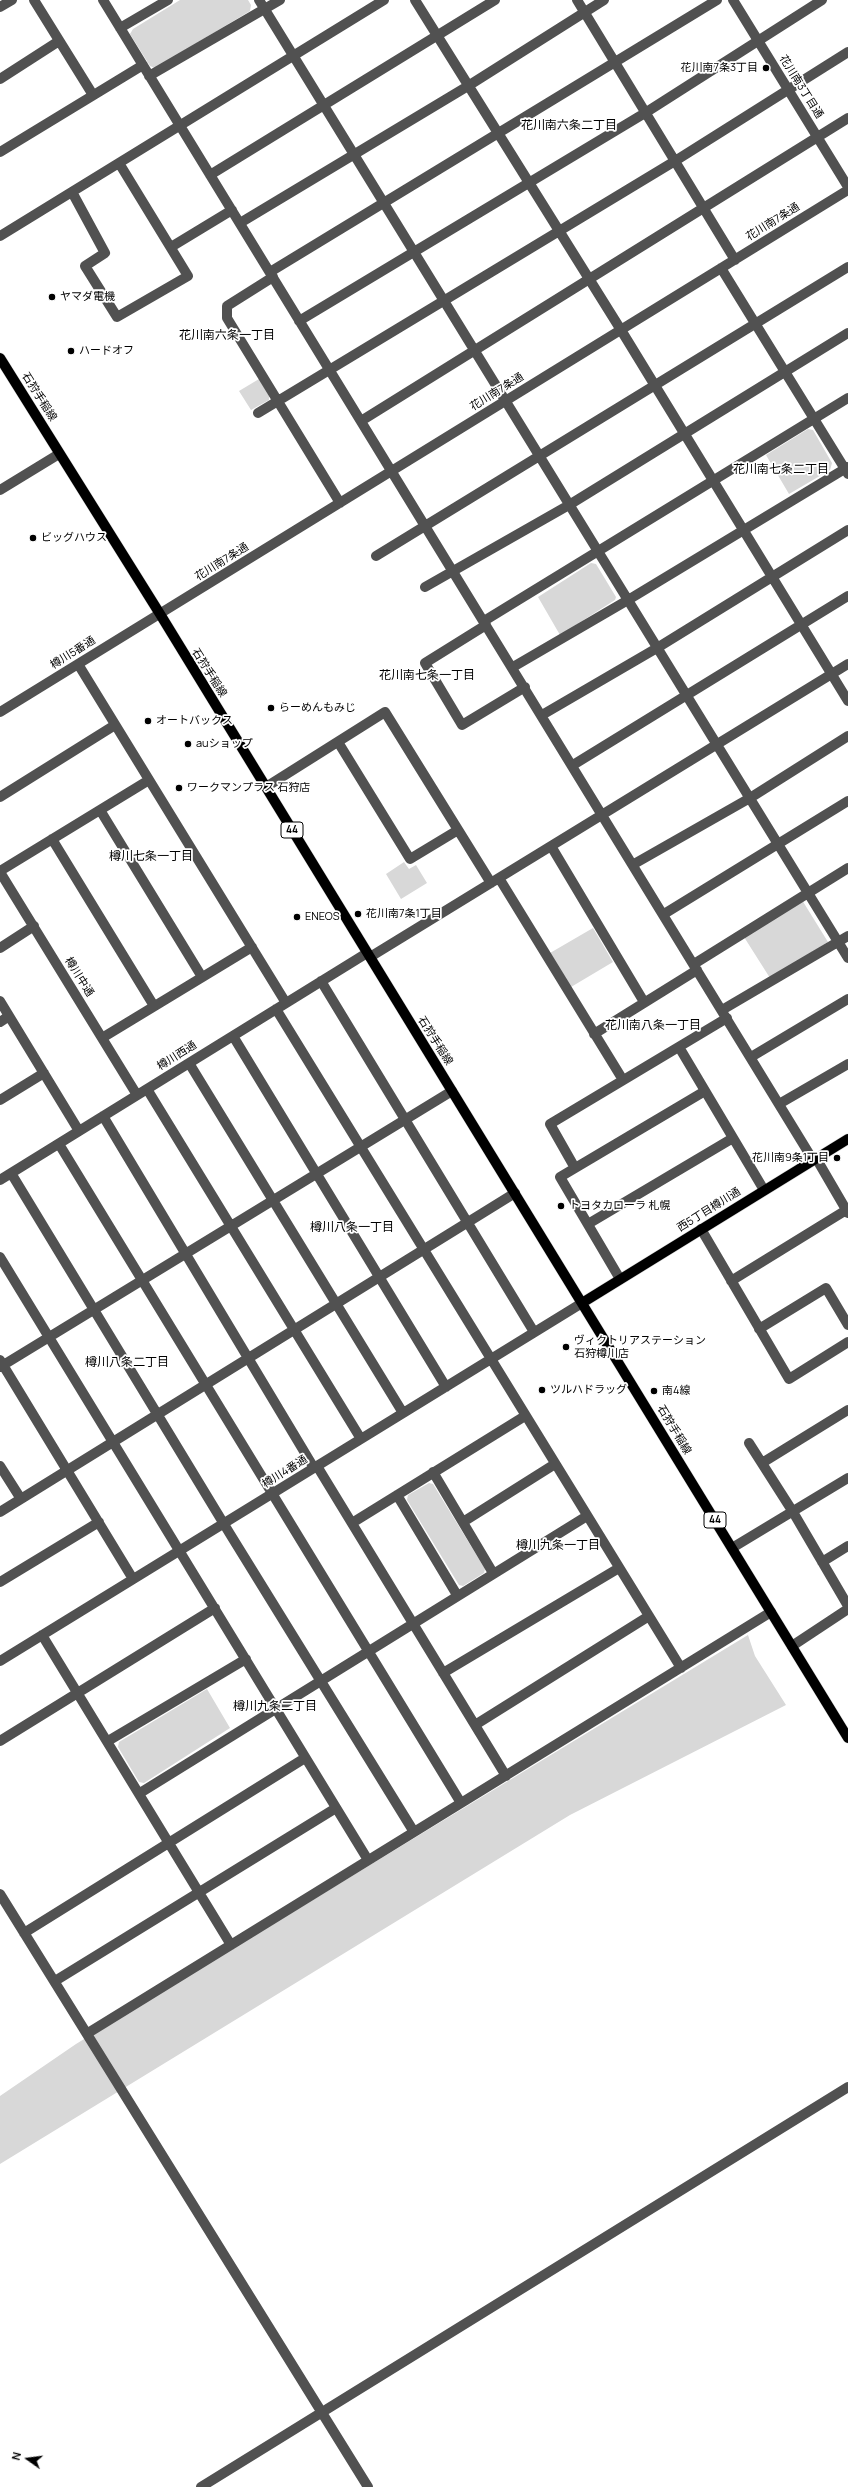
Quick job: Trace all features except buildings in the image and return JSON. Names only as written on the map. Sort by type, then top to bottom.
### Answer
[{"type":"main road","name":"石狩手稲線","points":[[0,358],[160,614],[848,1738]]},
{"type":"main road","name":"西5丁目樽川通","points":[[582,1303],[848,1139]]},
{"type":"street","points":[[0,7],[12,0]]},
{"type":"street","points":[[34,0],[93,95]]},
{"type":"street","points":[[103,0],[634,864],[779,1104],[847,1211],[731,1281]]},
{"type":"street","points":[[120,28],[168,0]]},
{"type":"street","points":[[260,0],[848,958]]},
{"type":"street","points":[[149,76],[280,0]]},
{"type":"street","points":[[0,236],[384,0]]},
{"type":"street","points":[[415,0],[621,330],[848,701]]},
{"type":"street","points":[[210,175],[495,0]]},
{"type":"street","points":[[576,0],[735,260]]},
{"type":"street","points":[[240,223],[468,86],[604,0]]},
{"type":"street","points":[[340,503],[227,318],[227,306],[271,275],[384,203],[499,134],[614,61],[717,0]]},
{"type":"street","name":"花川南3丁目通","points":[[733,0],[848,187]]},
{"type":"street","points":[[300,321],[415,253],[645,112],[822,0]]},
{"type":"street","points":[[0,79],[60,41]]},
{"type":"street","points":[[258,413],[558,230],[675,161],[848,52]]},
{"type":"street","points":[[0,152],[143,65]]},
{"type":"street","points":[[361,421],[848,118]]},
{"type":"street","points":[[72,192],[105,253],[85,266],[117,317],[188,276],[119,163]]},
{"type":"street","name":"花川南7条通","points":[[160,614],[848,190]]},
{"type":"street","points":[[170,247],[232,210]]},
{"type":"street","points":[[376,556],[539,455],[756,325],[848,267]]},
{"type":"street","points":[[512,667],[847,470],[721,268]]},
{"type":"street","points":[[424,587],[569,505],[848,333]]},
{"type":"street","points":[[525,687],[462,725],[425,663],[598,551],[848,398]]},
{"type":"street","points":[[0,490],[60,454]]},
{"type":"street","points":[[542,715],[657,648],[848,530]]},
{"type":"street","points":[[573,765],[848,596]]},
{"type":"street","name":"樽川5番通","points":[[0,712],[160,614]]},
{"type":"street","points":[[78,664],[286,1003]]},
{"type":"street","name":"樽川西通","points":[[0,1180],[321,981],[495,880],[848,664]]},
{"type":"street","points":[[266,787],[385,712],[458,830],[495,880],[623,1080]]},
{"type":"street","points":[[0,797],[115,725]]},
{"type":"street","points":[[634,864],[750,798],[848,736]]},
{"type":"street","points":[[338,742],[410,859],[458,830]]},
{"type":"street","points":[[0,871],[149,780]]},
{"type":"street","points":[[664,914],[779,845],[848,801]]},
{"type":"street","points":[[100,810],[202,977]]},
{"type":"street","points":[[52,839],[154,1006]]},
{"type":"street","points":[[551,846],[644,1002]]},
{"type":"street","points":[[594,1034],[808,892],[848,868]]},
{"type":"street","name":"樽川中通","points":[[0,871],[137,1095]]},
{"type":"street","points":[[0,948],[34,926]]},
{"type":"street","points":[[575,1168],[550,1124],[679,1047],[724,1014],[848,936]]},
{"type":"street","points":[[102,1038],[252,947]]},
{"type":"street","points":[[321,981],[403,1120],[534,1332]]},
{"type":"street","points":[[751,1057],[848,999]]},
{"type":"street","points":[[0,1001],[79,1131]]},
{"type":"street","points":[[276,1009],[359,1148],[424,1250],[681,1668]]},
{"type":"street","points":[[0,1022],[9,1016]]},
{"type":"street","points":[[233,1036],[316,1174],[381,1277],[446,1387]]},
{"type":"street","points":[[679,1047],[764,1190]]},
{"type":"street","points":[[189,1063],[403,1413]]},
{"type":"street","points":[[779,1104],[848,1064]]},
{"type":"street","points":[[0,1100],[44,1073]]},
{"type":"street","points":[[147,1089],[361,1439]]},
{"type":"street","points":[[133,1579],[1,1364],[50,1337],[452,1091]]},
{"type":"street","points":[[620,1279],[560,1176],[705,1091]]},
{"type":"street","points":[[103,1116],[249,1359],[315,1467],[352,1523],[506,1776]]},
{"type":"street","points":[[588,1224],[733,1138]]},
{"type":"street","points":[[58,1144],[461,1803]]},
{"type":"street","points":[[11,1173],[93,1310],[159,1415],[414,1832]]},
{"type":"street","points":[[0,1512],[68,1472],[515,1193]]},
{"type":"street","points":[[701,1229],[789,1379],[848,1342]]},
{"type":"street","points":[[0,1257],[368,1860]]},
{"type":"street","points":[[759,1328],[826,1288],[848,1324]]},
{"type":"street","name":"樽川4番通","points":[[0,1661],[582,1303]]},
{"type":"street","points":[[762,1463],[848,1410]]},
{"type":"street","points":[[352,1523],[525,1416]]},
{"type":"street","points":[[749,1443],[793,1512],[848,1606]]},
{"type":"street","points":[[463,1522],[555,1464]]},
{"type":"street","points":[[0,1466],[21,1500]]},
{"type":"street","points":[[433,1472],[493,1573]]},
{"type":"street","points":[[732,1548],[848,1478]]},
{"type":"street","points":[[397,1495],[457,1595]]},
{"type":"street","points":[[140,1793],[412,1622],[587,1516]]},
{"type":"street","points":[[0,1582],[99,1522]]},
{"type":"street","points":[[822,1562],[848,1546]]},
{"type":"street","points":[[443,1673],[619,1568]]},
{"type":"street","points":[[0,1741],[215,1608]]},
{"type":"street","points":[[792,1646],[848,1609]]},
{"type":"street","points":[[88,2033],[771,1612]]},
{"type":"street","points":[[475,1725],[649,1616]]},
{"type":"street","points":[[42,1635],[140,1793],[231,1945]]},
{"type":"street","points":[[108,1741],[246,1659]]},
{"type":"street","points":[[24,1933],[305,1758]]},
{"type":"street","points":[[55,1981],[336,1808]]},
{"type":"street","points":[[0,1894],[88,2033],[368,2487]]},
{"type":"street","points":[[201,2487],[848,2087]]},
{"type":"shaded area","points":[[180,0],[248,0],[251,5],[250,11],[155,68],[150,66],[130,34],[133,29]]},
{"type":"shaded area","points":[[259,379],[269,396],[269,400],[251,410],[239,391]]},
{"type":"shaded area","points":[[808,429],[813,430],[832,463],[830,470],[789,494],[766,455]]},
{"type":"shaded area","points":[[591,563],[596,564],[616,597],[615,600],[560,635],[538,597]]},
{"type":"shaded area","points":[[404,862],[409,869],[416,865],[427,883],[401,899],[386,874]]},
{"type":"shaded area","points":[[802,900],[828,942],[770,978],[744,937]]},
{"type":"shaded area","points":[[593,928],[613,962],[571,987],[550,953]]},
{"type":"shaded area","points":[[429,1483],[433,1484],[485,1569],[484,1573],[463,1586],[459,1585],[407,1500],[408,1495]]},
{"type":"shaded area","points":[[748,1635],[755,1656],[786,1705],[570,1815],[0,2164],[0,2096],[76,2044]]},
{"type":"shaded area","points":[[207,1689],[230,1728],[144,1783],[139,1782],[118,1747],[119,1742]]},
{"type":"place","name":"花川南7条3丁目","points":[[766,68]]},
{"type":"place","name":"ヤマダ電機","points":[[52,297]]},
{"type":"place","name":"ハードオフ","points":[[71,351]]},
{"type":"place","name":"ビッグハウス","points":[[33,538]]},
{"type":"place","name":"らーめんもみじ","points":[[271,708]]},
{"type":"place","name":"オートバックス","points":[[148,721]]},
{"type":"place","name":"auショップ","points":[[188,744]]},
{"type":"place","name":"ワークマンプラス 石狩店","points":[[179,788]]},
{"type":"place","name":"花川南7条1丁目","points":[[358,914]]},
{"type":"place","name":"ENEOS","points":[[297,917]]},
{"type":"place","name":"花川南9条1丁目","points":[[837,1158]]},
{"type":"place","name":"トヨタカローラ 札幌","points":[[561,1206]]},
{"type":"place","name":"ヴィクトリアステーション 石狩樽川店","points":[[566,1347]]},
{"type":"place","name":"ツルハドラッグ","points":[[542,1390]]},
{"type":"place","name":"南4線","points":[[654,1391]]},
{"type":"district","name":"花川南六条二丁目","points":[[569,126]]},
{"type":"district","name":"花川南六条一丁目","points":[[227,336]]},
{"type":"district","name":"花川南七条二丁目","points":[[781,470]]},
{"type":"district","name":"花川南七条一丁目","points":[[427,676]]},
{"type":"district","name":"樽川七条一丁目","points":[[151,857]]},
{"type":"district","name":"花川南八条一丁目","points":[[653,1026]]},
{"type":"district","name":"樽川八条一丁目","points":[[352,1228]]},
{"type":"district","name":"樽川八条二丁目","points":[[127,1363]]},
{"type":"district","name":"樽川九条一丁目","points":[[558,1546]]},
{"type":"district","name":"樽川九条二丁目","points":[[275,1707]]}]
